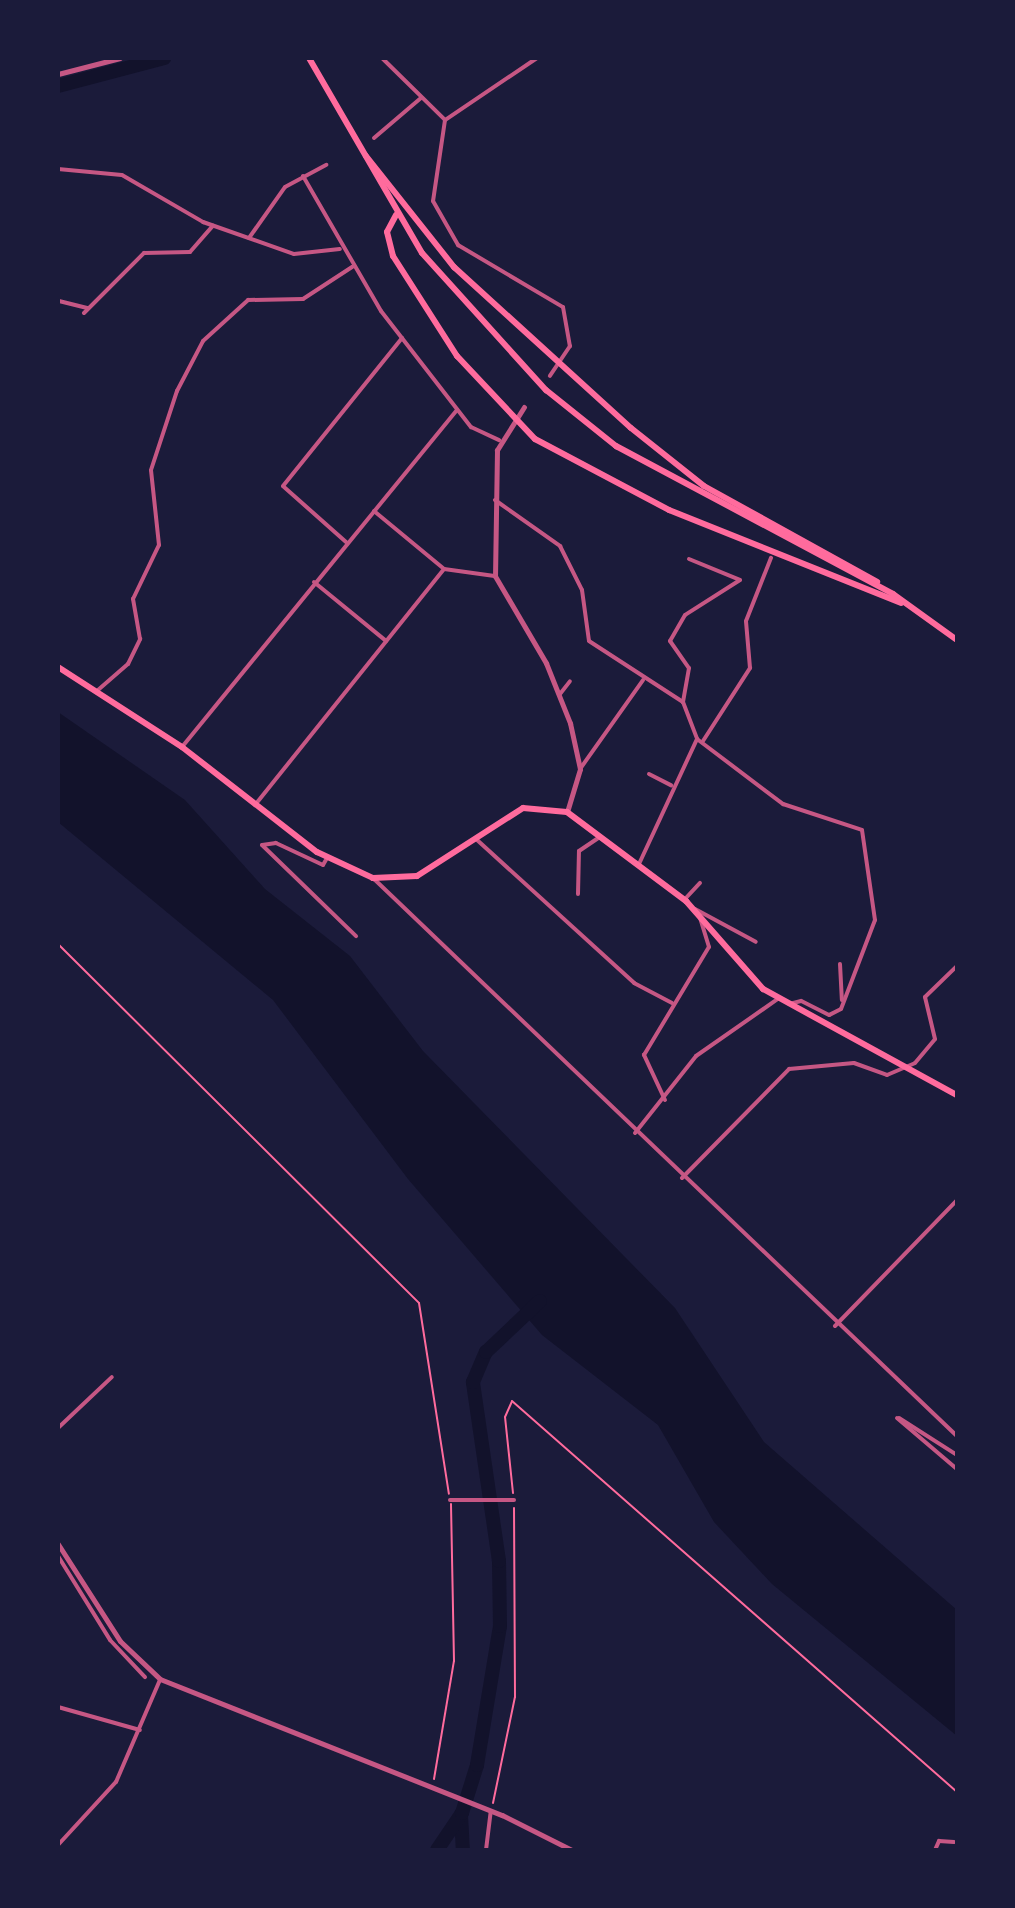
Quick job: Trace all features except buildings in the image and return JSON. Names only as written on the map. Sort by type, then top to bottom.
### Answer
[{"type":"main road","points":[[309,58],[355,143],[442,255],[561,362],[704,486],[893,594],[957,640]]},
{"type":"main road","points":[[361,150],[396,215],[477,322],[616,446],[893,594]]},
{"type":"main road","points":[[396,215],[387,232],[393,256],[457,356],[513,419],[573,463],[669,510],[915,608]]},
{"type":"main road","points":[[58,667],[182,747],[327,858],[373,878],[417,876],[523,808],[567,812],[684,899],[739,968],[779,998],[957,1095]]},
{"type":"street","points":[[58,74],[120,58]]},
{"type":"street","points":[[382,58],[445,120]]},
{"type":"street","points":[[537,58],[445,120],[433,188],[442,227],[467,252],[558,302],[571,338],[561,362],[550,376]]},
{"type":"street","points":[[374,138],[421,98]]},
{"type":"street","points":[[249,238],[271,202],[303,176],[326,165]]},
{"type":"street","points":[[58,169],[122,175],[213,226],[304,255],[340,249]]},
{"type":"street","points":[[303,176],[340,249],[402,338],[474,430],[499,440]]},
{"type":"street","points":[[59,301],[86,311],[144,253],[190,252],[213,226]]},
{"type":"street","points":[[98,690],[128,664],[140,639],[132,606],[159,545],[151,470],[177,391],[203,341],[248,300],[303,299],[352,267]]},
{"type":"street","points":[[346,542],[283,486],[402,338]]},
{"type":"street","points":[[524,407],[499,440],[495,576],[560,694],[580,769]]},
{"type":"street","points":[[182,747],[346,542],[457,410]]},
{"type":"street","points":[[495,500],[560,546],[582,590],[586,638],[643,680],[683,702]]},
{"type":"street","points":[[374,511],[444,569],[495,576]]},
{"type":"street","points":[[639,864],[671,785],[750,668],[746,621],[771,558]]},
{"type":"street","points":[[689,559],[740,580],[676,623],[671,647],[689,668],[683,702],[700,740],[783,804],[862,830],[875,920],[843,1001],[832,1015],[789,1004]]},
{"type":"street","points":[[254,805],[444,569]]},
{"type":"street","points":[[314,582],[386,641]]},
{"type":"street","points":[[567,812],[580,769],[643,680]]},
{"type":"street","points":[[560,694],[570,681]]},
{"type":"street","points":[[649,774],[671,785]]},
{"type":"street","points":[[578,894],[579,851],[601,837]]},
{"type":"street","points":[[476,838],[634,983],[672,1003]]},
{"type":"street","points":[[327,858],[323,865],[276,843],[262,845],[356,936]]},
{"type":"street","points":[[373,878],[835,1326],[957,1436]]},
{"type":"street","points":[[684,899],[700,883]]},
{"type":"street","points":[[693,909],[704,908],[756,942]]},
{"type":"street","points":[[665,1100],[644,1055],[672,1003],[709,947],[700,918]]},
{"type":"street","points":[[840,964],[843,1001]]},
{"type":"street","points":[[682,1178],[789,1069],[854,1063],[887,1075],[907,1068],[935,1039],[925,997],[957,966]]},
{"type":"street","points":[[635,1133],[665,1100],[696,1056],[779,998]]},
{"type":"street","points":[[835,1326],[957,1200]]},
{"type":"street","points":[[58,1428],[112,1377]]},
{"type":"street","points":[[957,1455],[897,1418],[957,1469]]},
{"type":"street","points":[[453,1500],[511,1500]]},
{"type":"street","points":[[58,1544],[120,1641],[160,1679],[439,1790],[572,1850]]},
{"type":"street","points":[[58,1556],[110,1640],[145,1677]]},
{"type":"street","points":[[58,1845],[116,1782],[160,1679]]},
{"type":"street","points":[[58,1707],[140,1730]]},
{"type":"street","points":[[486,1850],[489,1811]]},
{"type":"street","points":[[935,1850],[939,1841],[954,1842]]},
{"type":"path","points":[[58,944],[419,1303],[453,1500],[454,1661],[432,1788]]},
{"type":"path","points":[[489,1811],[515,1697],[520,1596],[505,1417],[512,1401],[957,1792]]},
{"type":"shaded area","points":[[58,712],[185,800],[265,889],[350,956],[423,1051],[675,1308],[764,1442],[957,1610],[957,1736],[772,1584],[714,1522],[658,1425],[542,1335],[408,1179],[273,1000],[58,822]]},
{"type":"waterway","points":[[58,86],[164,58]]},
{"type":"waterway","points":[[437,1850],[462,1813],[477,1765],[500,1626],[499,1561],[473,1382],[486,1352],[540,1301]]},
{"type":"waterway","points":[[461,1815],[463,1850]]}]
